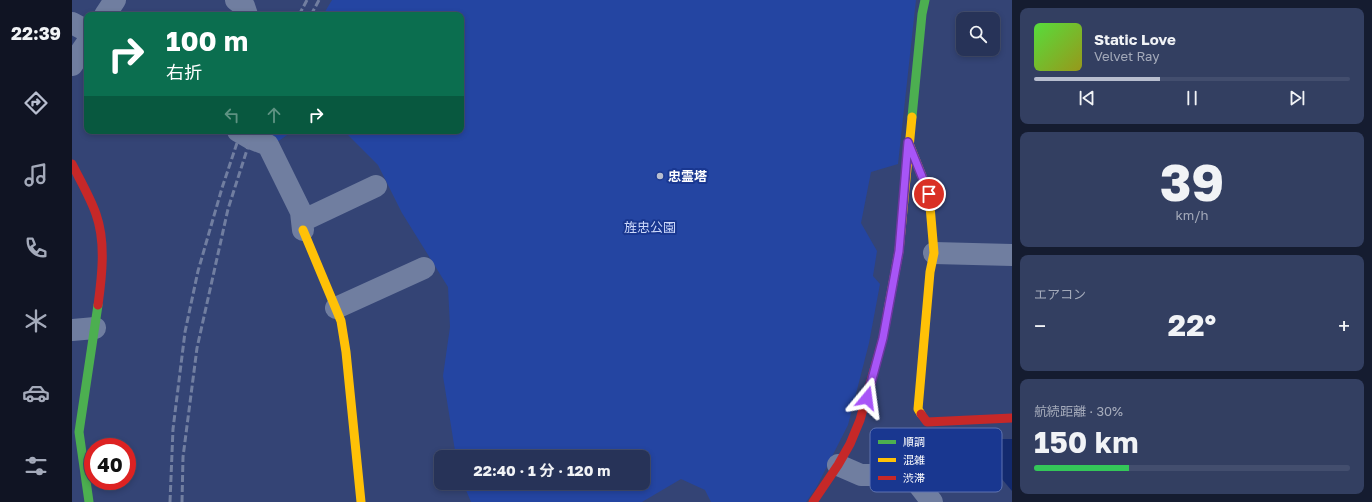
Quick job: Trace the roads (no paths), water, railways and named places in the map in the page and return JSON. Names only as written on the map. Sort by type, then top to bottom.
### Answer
[{"type":"street","points":[[107,12],[115,0]]},
{"type":"street","points":[[236,0],[244,6],[246,12]]},
{"type":"street","points":[[814,502],[838,466],[850,444],[860,420],[883,338],[899,251],[908,142],[922,14],[925,0]]},
{"type":"street","points":[[72,23],[84,29]]},
{"type":"street","points":[[72,66],[84,48]]},
{"type":"street","points":[[243,134],[268,145],[301,212],[303,225],[341,321],[346,352],[361,502]]},
{"type":"street","points":[[908,142],[929,194],[934,253],[930,272],[918,409],[927,422],[1012,418]]},
{"type":"street","points":[[72,164],[96,214],[102,239],[101,283],[95,328],[76,432],[89,502]]},
{"type":"street","points":[[303,225],[376,186]]},
{"type":"street","points":[[934,253],[1012,255]]},
{"type":"street","points":[[336,308],[424,268]]},
{"type":"street","points":[[72,330],[95,328]]},
{"type":"street","points":[[838,466],[862,474],[870,474]]},
{"type":"street","points":[[924,492],[932,502]]},
{"type":"railway","points":[[301,12],[307,0]]},
{"type":"railway","points":[[313,12],[319,0]]},
{"type":"railway","points":[[170,502],[173,429],[185,332],[198,271],[222,188],[240,134]]},
{"type":"railway","points":[[182,502],[183,457],[197,348],[228,209],[252,134]]},
{"type":"place","name":"忠霊塔","points":[[660,176]]},
{"type":"park label","name":"旌忠公園","points":[[650,227]]}]
